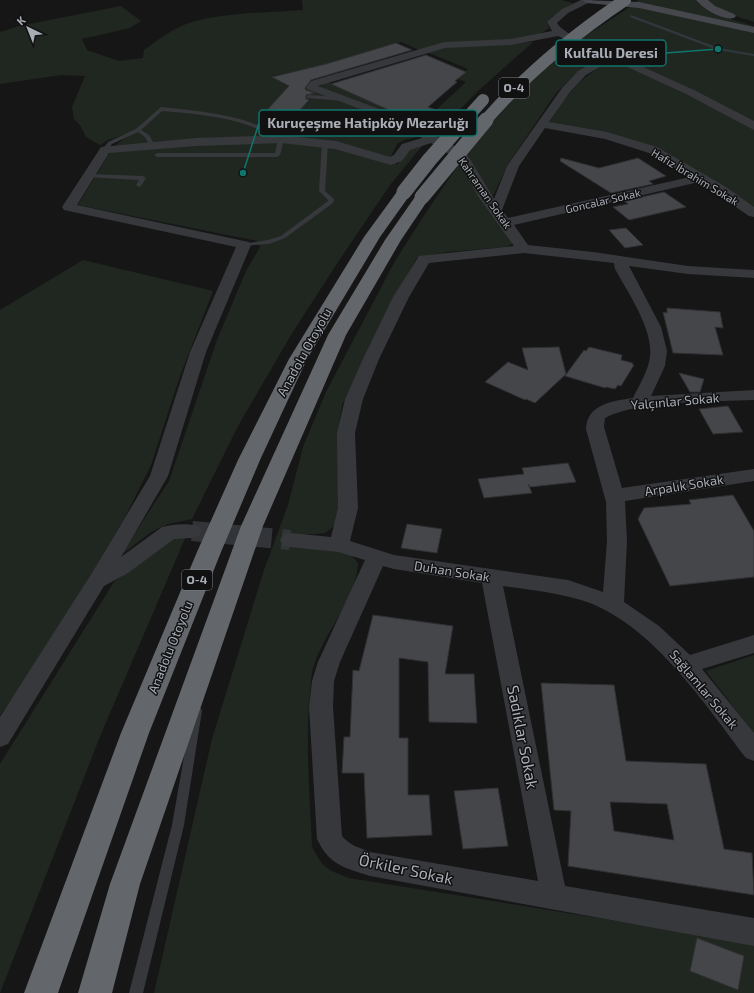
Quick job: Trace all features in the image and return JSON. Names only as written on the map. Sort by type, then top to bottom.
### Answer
[{"type":"highway","points":[[534,52],[569,25],[606,0]]},
{"type":"highway","name":"O-4","points":[[413,194],[451,159],[508,93],[539,64],[577,32],[625,0]]},
{"type":"highway","name":"O-4","points":[[413,194],[439,149],[492,90]]},
{"type":"highway","name":"Anadolu Otoyolu","points":[[95,993],[125,884],[252,526],[337,335],[393,240],[413,194]]},
{"type":"highway","name":"Anadolu Otoyolu","points":[[41,993],[135,733],[209,552],[249,460],[298,359],[372,237],[413,194]]},
{"type":"street","points":[[754,30],[639,5],[588,0],[565,11],[552,22],[552,25],[569,25],[612,56],[690,92],[754,126]]},
{"type":"street","points":[[702,0],[706,5],[718,12],[754,24]]},
{"type":"street","name":"Kahraman Sokak","points":[[524,249],[485,196],[466,162],[453,150],[371,108],[311,87],[315,82],[444,45],[511,42],[569,25]]},
{"type":"street","points":[[496,210],[513,166],[566,90],[574,80],[589,69],[612,56]]},
{"type":"street","name":"Hafız İbrahim Sokak","points":[[541,124],[585,131],[644,147],[701,178],[754,213]]},
{"type":"street","points":[[0,737],[97,581],[159,476],[198,352],[244,245],[69,207],[105,150],[156,148],[277,139],[325,143],[350,148],[391,161],[398,158],[406,147],[433,139]]},
{"type":"street","name":"Goncalar Sokak","points":[[506,223],[701,178]]},
{"type":"street","points":[[339,544],[348,508],[346,433],[354,399],[371,359],[401,297],[424,259],[524,249],[620,260],[688,270],[754,274]]},
{"type":"street","points":[[620,260],[622,269],[654,329],[660,351],[659,360],[639,403]]},
{"type":"street","name":"Yalçınlar Sokak","points":[[614,496],[595,429],[595,422],[598,414],[608,409],[639,403],[678,399],[754,395]]},
{"type":"street","name":"Arpalık Sokak","points":[[614,496],[754,475]]},
{"type":"street","points":[[613,606],[617,541],[616,502],[614,496]]},
{"type":"street","points":[[97,581],[121,568],[169,532],[192,531]]},
{"type":"street","name":"Duhan Sokak","points":[[290,540],[339,544],[394,562],[586,592],[613,606]]},
{"type":"street","name":"Örkiler Sokak","points":[[377,557],[329,662],[323,681],[321,707],[327,810],[330,839],[336,848],[349,857],[370,864],[754,932]]},
{"type":"street","name":"Sadıklar Sokak","points":[[491,577],[554,897]]},
{"type":"street","name":"Sağlamlar Sokak","points":[[613,606],[662,640],[686,666],[754,751]]},
{"type":"street","points":[[686,666],[754,644]]},
{"type":"lane","points":[[309,97],[343,99]]},
{"type":"lane","points":[[105,150],[110,143],[138,130],[161,109],[236,119],[264,131],[277,139],[277,155],[156,148]]},
{"type":"lane","points":[[138,130],[147,136],[156,148],[155,163]]},
{"type":"lane","points":[[244,245],[269,242],[283,237],[332,202],[331,199],[322,191],[325,143]]},
{"type":"lane","points":[[88,176],[143,178],[139,185]]},
{"type":"lane","points":[[136,993],[178,825],[209,645]]},
{"type":"shaded area","points":[[302,0],[561,0],[573,3],[547,22],[549,28],[539,35],[523,39],[449,42],[419,50],[401,42],[320,66],[272,76],[293,90],[303,87],[346,101],[372,111],[422,136],[404,140],[397,144],[391,156],[397,165],[413,148],[423,145],[390,185],[291,335],[238,426],[192,519],[168,524],[151,532],[120,556],[169,481],[217,340],[246,271],[260,247],[257,241],[78,205],[113,147],[135,131],[108,140],[100,145],[86,137],[80,125],[74,119],[72,107],[85,76],[61,75],[0,84],[0,32],[19,26],[121,6],[141,21],[130,28],[82,39],[87,50],[119,61],[143,58],[144,50],[171,31],[189,23],[203,19],[231,15],[303,10]]},
{"type":"shaded area","points":[[639,0],[695,0],[708,10],[754,26],[754,28],[635,2]]},
{"type":"shaded area","points":[[708,0],[754,0],[754,22],[723,11]]},
{"type":"shaded area","points":[[633,5],[754,32],[754,123],[581,39]]},
{"type":"shaded area","points":[[533,42],[478,91],[434,136],[321,89],[320,86],[327,82],[411,120],[436,110],[466,82],[458,79],[468,69],[427,52],[445,46]]},
{"type":"shaded area","points":[[576,42],[605,56],[576,73],[556,93],[508,164],[492,198],[465,154],[518,95]]},
{"type":"shaded area","points":[[613,60],[706,102],[754,130],[754,210],[668,156],[549,123],[569,94],[583,79]]},
{"type":"shaded area","points":[[461,161],[515,243],[505,247],[447,252],[417,258],[392,301],[342,405],[338,431],[339,516],[333,527],[325,533],[292,536],[351,555],[358,563],[356,576],[347,602],[319,652],[312,675],[308,750],[312,847],[326,867],[349,878],[729,939],[751,945],[754,946],[754,993],[154,993],[212,739],[264,570],[288,505],[303,447],[326,392],[395,261]]},
{"type":"shaded area","points":[[83,260],[213,291],[180,376],[151,465],[125,517],[55,635],[0,716],[0,310]]},
{"type":"shaded area","points":[[186,536],[101,734],[0,993],[0,764],[114,582],[171,538]]},
{"type":"shaded area","points":[[754,655],[754,734],[706,671]]},
{"type":"building","points":[[396,43],[412,50],[311,80],[305,88],[306,90],[315,93],[306,95],[306,99],[309,100],[298,112],[268,109],[289,86],[272,77],[326,64]]},
{"type":"building","points":[[426,55],[466,72],[455,81],[457,82],[428,107],[436,110],[411,120],[331,84]]},
{"type":"building","points":[[561,158],[599,168],[638,158],[666,176],[649,181],[653,184],[611,193],[560,161]]},
{"type":"building","points":[[664,192],[686,207],[629,220],[613,207],[628,204],[624,201]]},
{"type":"building","points":[[626,228],[643,245],[625,248],[609,230]]},
{"type":"building","points":[[667,308],[720,312],[723,328],[715,327],[723,355],[673,353],[663,312],[667,313]]},
{"type":"building","points":[[559,347],[566,374],[535,403],[485,382],[508,362],[528,370],[522,348]]},
{"type":"building","points":[[589,347],[622,355],[621,360],[633,363],[632,364],[634,365],[621,386],[618,385],[615,389],[605,388],[565,376],[584,350],[586,351]]},
{"type":"building","points":[[679,373],[704,379],[700,392],[690,392]]},
{"type":"building","points":[[728,406],[743,432],[713,434],[699,409]]},
{"type":"building","points":[[568,463],[576,482],[530,487],[528,484],[532,493],[484,498],[478,479],[524,474],[522,468]]},
{"type":"building","points":[[733,495],[754,531],[754,577],[670,586],[638,519],[644,508],[691,504],[689,500]]},
{"type":"building","points":[[407,524],[442,529],[437,553],[401,548]]},
{"type":"building","points":[[373,615],[453,626],[445,674],[474,674],[477,723],[429,722],[428,662],[399,658],[399,738],[408,738],[408,795],[429,795],[432,835],[367,838],[364,773],[342,773],[344,737],[350,737],[353,670],[359,671]]},
{"type":"building","points":[[541,683],[614,685],[626,761],[706,764],[724,849],[752,853],[754,895],[568,866],[571,811],[554,810]],"holes":[[[610,802],[667,804],[674,840],[614,831]]]},
{"type":"building","points":[[498,788],[508,846],[463,849],[454,791]]},
{"type":"building","points":[[697,938],[744,956],[738,990],[690,971]]},
{"type":"waterway","points":[[631,16],[718,49],[754,55]]},
{"type":"tunnel","points":[[192,531],[290,540]]},
{"type":"place","name":"Kulfallı Deresi","points":[[718,49]]},
{"type":"place","name":"Kuruçeşme Hatipköy Mezarlığı","points":[[243,173]]}]
